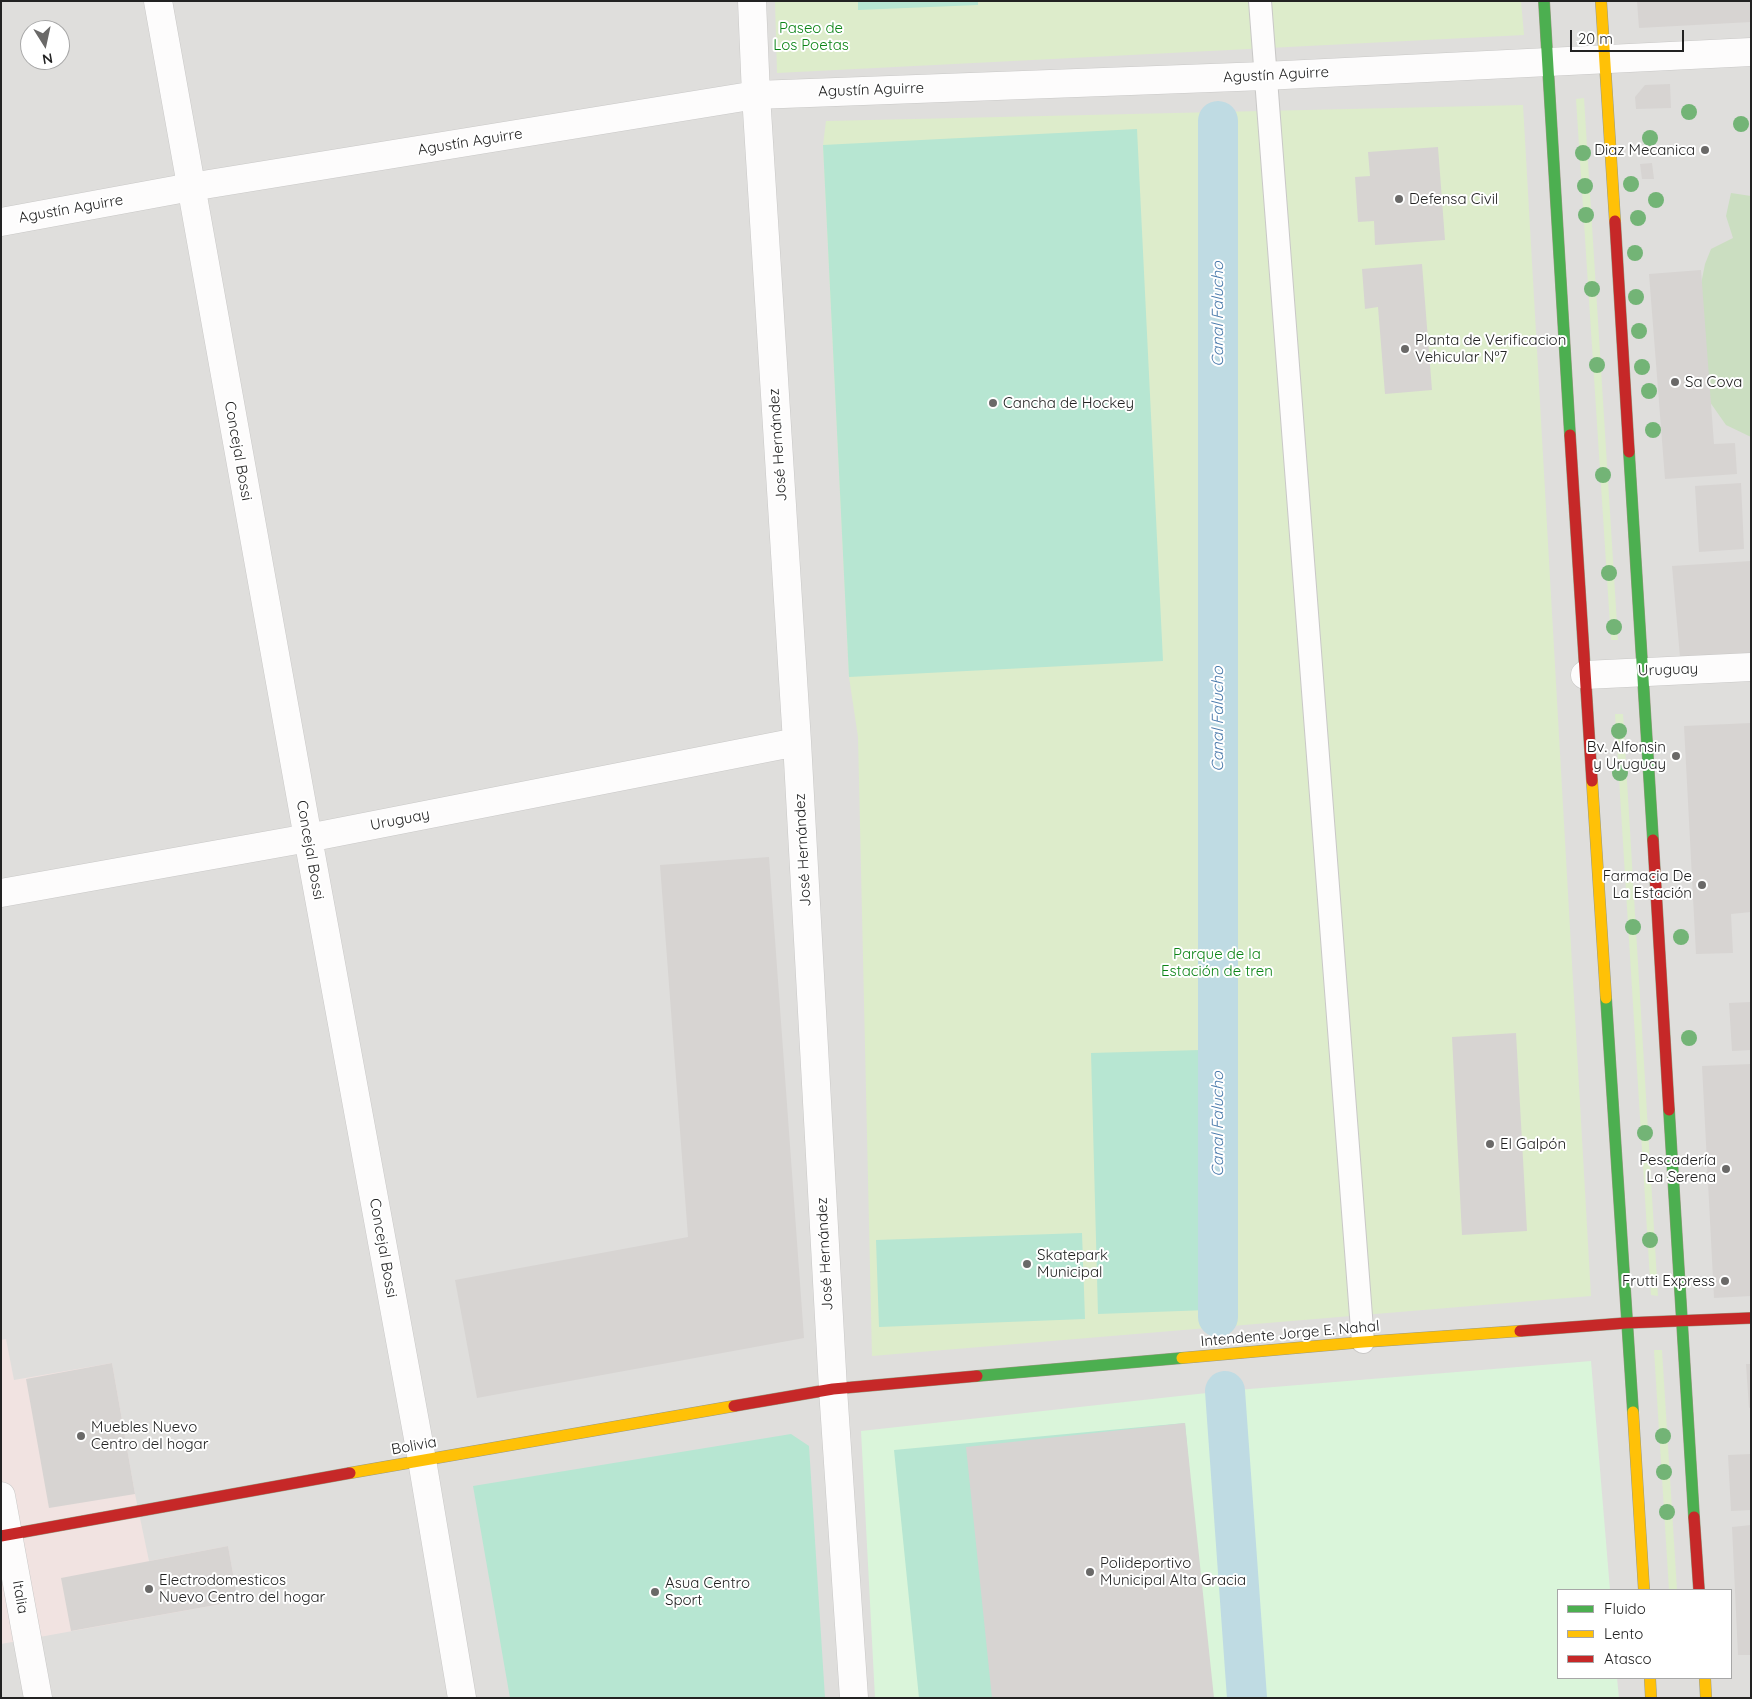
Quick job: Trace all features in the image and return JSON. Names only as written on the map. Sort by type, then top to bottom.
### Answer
[{"type":"main road","points":[[1544,1],[1644,1589]]},
{"type":"main road","points":[[1601,1],[1699,1589]]},
{"type":"main road","name":"Intendente Jorge E. Nahal","points":[[833,1389],[1363,1342],[1626,1323],[1751,1318]]},
{"type":"main road","name":"Bolivia","points":[[5,1535],[833,1389]]},
{"type":"main road","points":[[1650,1679],[1651,1698]]},
{"type":"main road","points":[[1705,1679],[1706,1698]]},
{"type":"street","name":"Concejal Bossi","points":[[158,1],[422,1460],[462,1698]]},
{"type":"street","name":"José Hernández","points":[[752,1],[756,95],[797,742],[833,1389],[854,1698]]},
{"type":"street","name":"Agustín Aguirre","points":[[1,222],[191,187],[756,95],[1264,76],[1751,52]]},
{"type":"street","name":"Uruguay","points":[[1585,675],[1751,667]]},
{"type":"street","name":"Uruguay","points":[[1,893],[308,838],[797,742]]},
{"type":"street","name":"Italia","points":[[1,1496],[5,1535],[38,1698]]},
{"type":"lane","points":[[1260,1],[1264,76],[1363,1342]]},
{"type":"shaded area","points":[[1,1],[1751,1],[1751,1698],[1,1698]]},
{"type":"shaded area","points":[[6,1339],[14,1380],[112,1363],[149,1561],[228,1546],[238,1601],[1,1644],[1,1340]]},
{"type":"green space","name":"Paseo de Los Poetas","points":[[775,1],[1521,1],[1524,35],[777,73]]},
{"type":"green space","points":[[858,1],[978,1],[978,5],[858,10]]},
{"type":"green space","points":[[1584,98],[1618,640],[1611,640],[1576,99]]},
{"type":"green space","name":"Parque de la Estación de tren","points":[[1523,105],[1591,1296],[872,1356],[858,737],[849,677],[823,145],[826,121]]},
{"type":"green space","name":"Cancha de Hockey","points":[[1137,129],[1163,661],[849,677],[823,145]]},
{"type":"green space","points":[[1731,193],[1751,196],[1751,437],[1726,425],[1698,385],[1698,299],[1705,264],[1711,249],[1733,238],[1726,216]]},
{"type":"green space","points":[[1615,714],[1623,714],[1658,1296],[1651,1295]]},
{"type":"green space","points":[[1201,1050],[1208,1310],[1098,1314],[1091,1053]]},
{"type":"green space","points":[[1082,1233],[1085,1319],[879,1327],[876,1240]]},
{"type":"green space","points":[[1654,1350],[1662,1350],[1677,1589],[1669,1589]]},
{"type":"green space","points":[[1591,1361],[1610,1589],[1557,1589],[1557,1679],[1617,1679],[1619,1698],[875,1698],[861,1431],[1225,1391]]},
{"type":"green space","name":"Polideportivo Municipal Alta Gracia","points":[[1185,1423],[1210,1698],[919,1698],[894,1450]]},
{"type":"green space","name":"Asua Centro Sport","points":[[791,1434],[809,1446],[825,1698],[510,1698],[473,1486]]},
{"type":"building","points":[[1637,1],[1751,1],[1751,22],[1639,28]]},
{"type":"building","points":[[1670,84],[1671,108],[1636,109],[1635,97],[1645,85]]},
{"type":"building","name":"Defensa Civil","points":[[1438,147],[1445,240],[1375,245],[1374,221],[1358,222],[1355,177],[1370,176],[1368,152]]},
{"type":"building","points":[[1652,163],[1654,179],[1642,179],[1640,164]]},
{"type":"building","name":"Planta de Verificacion Vehicular N°7","points":[[1422,264],[1432,390],[1385,394],[1378,307],[1365,309],[1362,269]]},
{"type":"building","points":[[1701,270],[1714,444],[1735,443],[1737,474],[1665,479],[1649,274]]},
{"type":"building","points":[[1741,483],[1744,549],[1699,552],[1695,486]]},
{"type":"building","points":[[1751,561],[1751,654],[1680,657],[1672,566]]},
{"type":"building","points":[[1751,723],[1751,912],[1731,914],[1733,953],[1696,954],[1684,726]]},
{"type":"building","points":[[769,857],[804,1338],[477,1398],[455,1280],[688,1237],[660,865]]},
{"type":"building","points":[[1751,1002],[1751,1050],[1732,1051],[1729,1003]]},
{"type":"building","name":"El Galpón","points":[[1516,1033],[1527,1231],[1462,1235],[1452,1037]]},
{"type":"building","points":[[1751,1064],[1751,1296],[1714,1298],[1702,1066]]},
{"type":"building","name":"Muebles Nuevo Centro del hogar","points":[[112,1363],[135,1494],[49,1508],[26,1379]]},
{"type":"building","points":[[1746,1364],[1751,1364],[1751,1407],[1749,1408]]},
{"type":"building","name":"Polideportivo Municipal Alta Gracia","points":[[1185,1423],[1214,1698],[992,1698],[966,1447]]},
{"type":"building","points":[[1751,1454],[1751,1510],[1731,1511],[1728,1455]]},
{"type":"building","points":[[1751,1525],[1751,1655],[1738,1655],[1732,1527]]},
{"type":"building","name":"Electrodomesticos Nuevo Centro del hogar","points":[[228,1546],[238,1601],[71,1631],[61,1578]]},
{"type":"waterway","name":"Canal Falucho","points":[[1218,121],[1218,1317]]},
{"type":"waterway","name":"Canal Falucho","points":[[1225,1391],[1247,1698]]},
{"type":"traffic: fast","points":[[1544,1],[1570,435]]},
{"type":"traffic: fast","points":[[1629,452],[1653,840]]},
{"type":"traffic: fast","points":[[1606,998],[1633,1412]]},
{"type":"traffic: fast","points":[[1669,1110],[1694,1517]]},
{"type":"traffic: fast","points":[[977,1376],[1182,1358]]},
{"type":"traffic: slow","points":[[1601,1],[1615,221]]},
{"type":"traffic: slow","points":[[1592,781],[1606,998]]},
{"type":"traffic: slow","points":[[1182,1358],[1363,1342],[1520,1331]]},
{"type":"traffic: slow","points":[[350,1473],[734,1406]]},
{"type":"traffic: slow","points":[[1633,1412],[1644,1589]]},
{"type":"traffic: slow","points":[[1650,1679],[1651,1698]]},
{"type":"traffic: slow","points":[[1705,1679],[1706,1698]]},
{"type":"traffic: jam","points":[[1615,221],[1629,452]]},
{"type":"traffic: jam","points":[[1570,435],[1592,781]]},
{"type":"traffic: jam","points":[[1653,840],[1669,1110]]},
{"type":"traffic: jam","points":[[1520,1331],[1626,1323],[1751,1318]]},
{"type":"traffic: jam","points":[[734,1406],[833,1389],[977,1376]]},
{"type":"traffic: jam","points":[[1,1536],[350,1473]]},
{"type":"traffic: jam","points":[[1694,1517],[1699,1589]]},
{"type":"place","name":"Diaz Mecanica","points":[[1705,150]]},
{"type":"place","name":"Defensa Civil","points":[[1399,199]]},
{"type":"place","name":"Planta de Verificacion Vehicular N°7","points":[[1405,349]]},
{"type":"place","name":"Sa Cova","points":[[1675,382]]},
{"type":"place","name":"Cancha de Hockey","points":[[993,403]]},
{"type":"place","name":"Bv. Alfonsin y Uruguay","points":[[1676,756]]},
{"type":"place","name":"Farmacia De La Estación","points":[[1702,885]]},
{"type":"place","name":"El Galpón","points":[[1490,1144]]},
{"type":"place","name":"Pescadería La Serena","points":[[1726,1169]]},
{"type":"place","name":"Skatepark Municipal","points":[[1027,1264]]},
{"type":"place","name":"Frutti Express","points":[[1725,1281]]},
{"type":"place","name":"Muebles Nuevo Centro del hogar","points":[[81,1436]]},
{"type":"place","name":"Polideportivo Municipal Alta Gracia","points":[[1090,1572]]},
{"type":"place","name":"Electrodomesticos Nuevo Centro del hogar","points":[[149,1589]]},
{"type":"place","name":"Asua Centro Sport","points":[[655,1592]]}]
